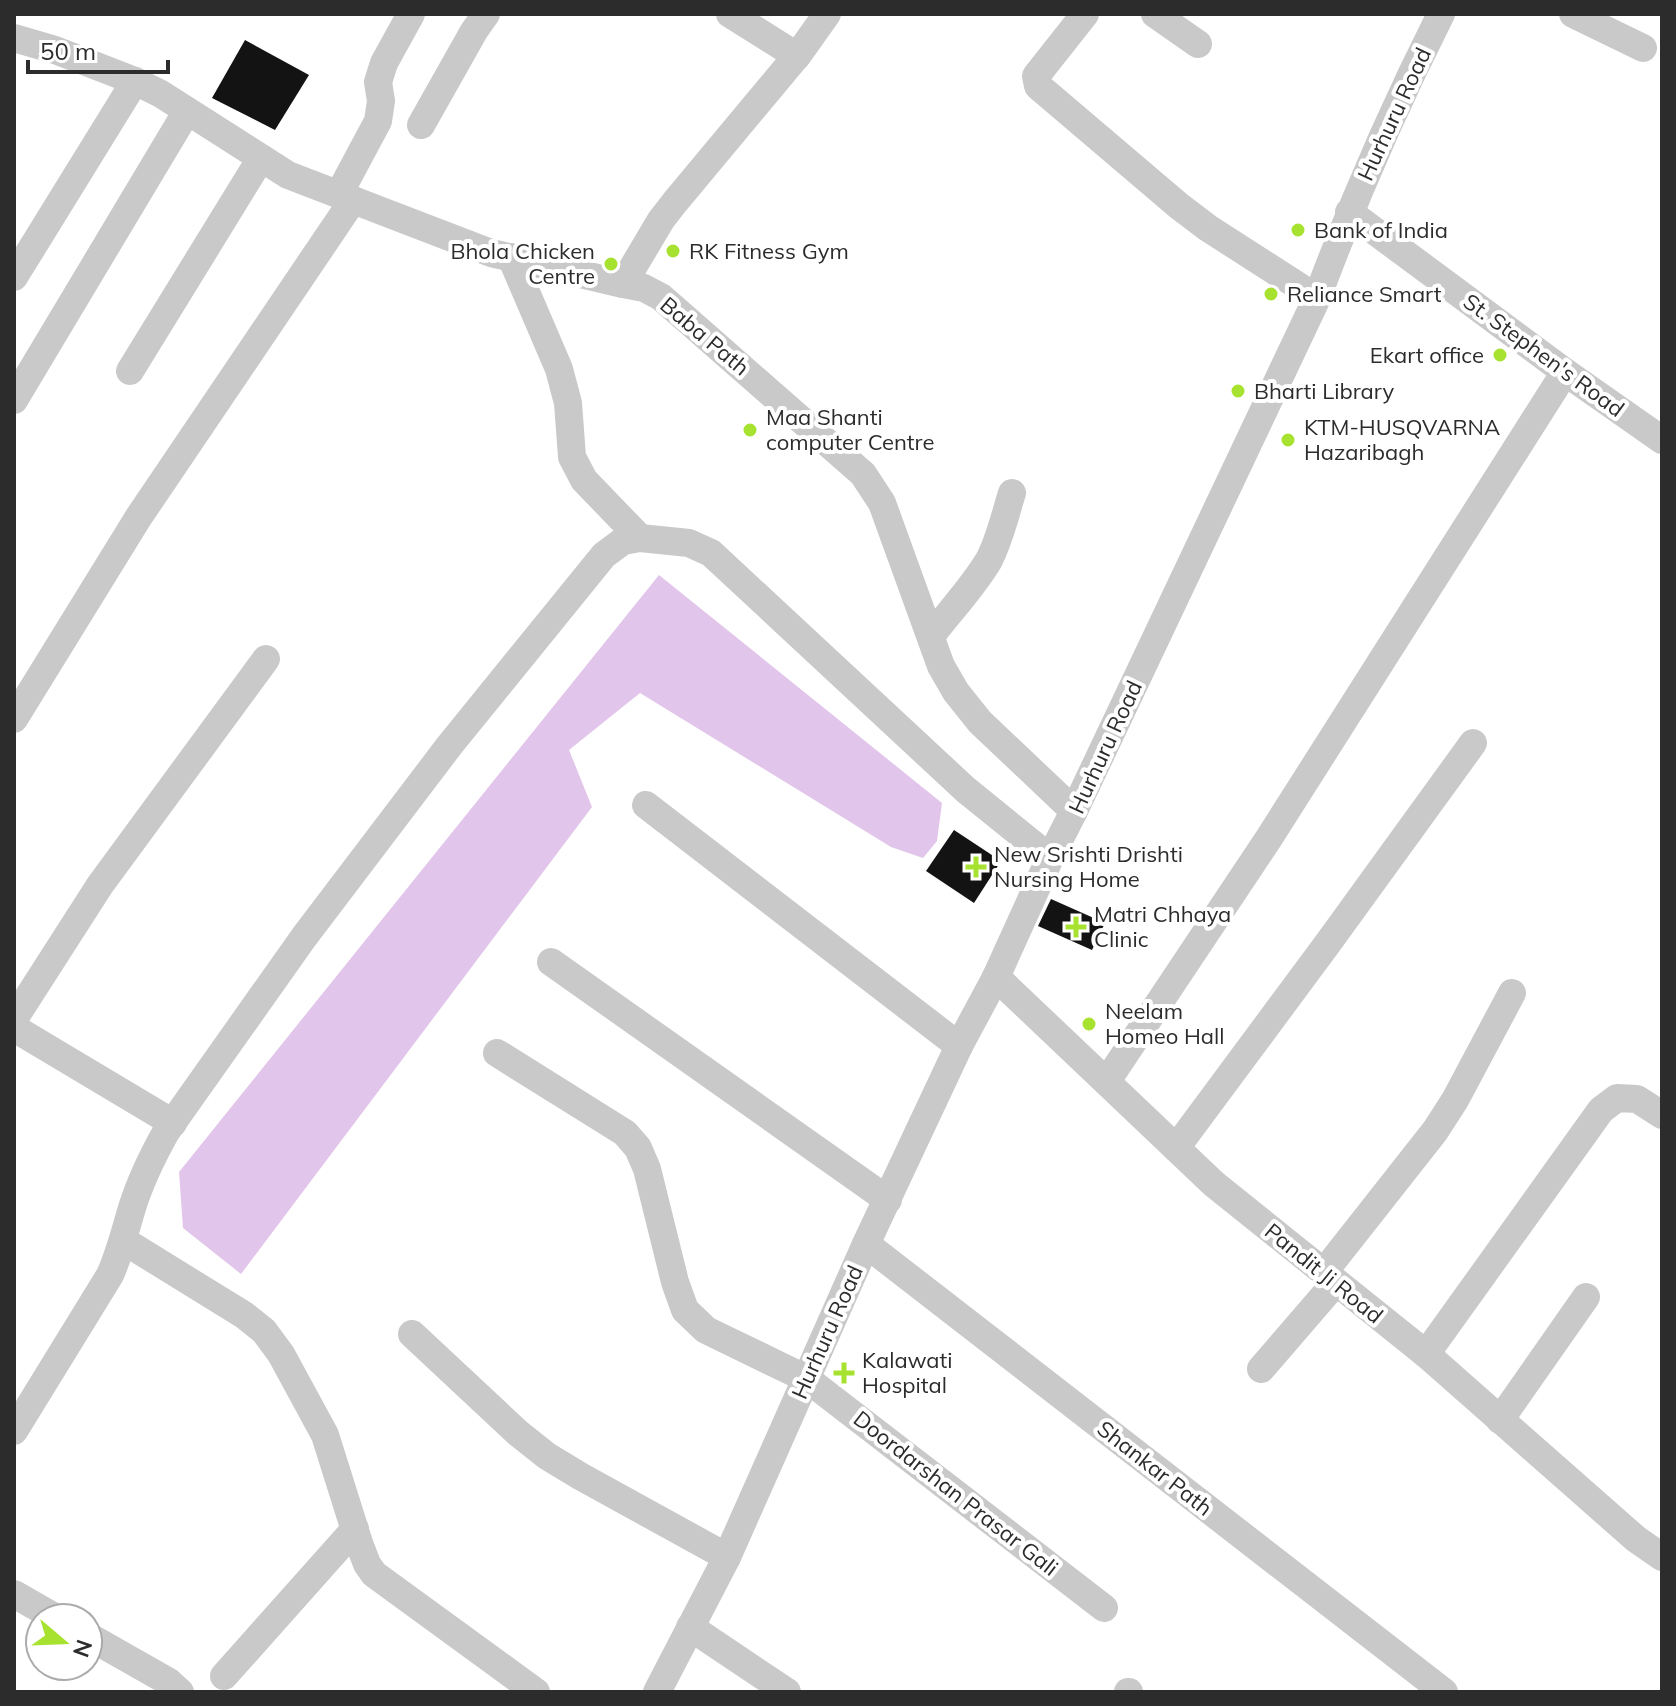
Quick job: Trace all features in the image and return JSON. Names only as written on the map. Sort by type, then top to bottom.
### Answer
[{"type":"street","points":[[14,719],[138,518],[346,197],[378,121],[381,101],[378,82],[384,63],[411,14]]},
{"type":"street","points":[[421,125],[486,14]]},
{"type":"street","points":[[730,14],[797,56]]},
{"type":"street","points":[[623,284],[668,211],[797,56],[827,14]]},
{"type":"street","points":[[1085,14],[1036,76],[1038,86],[1179,206],[1317,298]]},
{"type":"street","points":[[1155,14],[1198,44]]},
{"type":"street","name":"Hurhuru Road","points":[[657,1692],[727,1557],[866,1244],[959,1046],[996,977],[1317,298],[1349,212],[1405,84],[1441,14]]},
{"type":"street","points":[[1573,14],[1643,48]]},
{"type":"street","name":"Baba Path","points":[[14,38],[55,50],[135,81],[161,94],[288,175],[491,253],[644,288],[661,297],[863,474],[882,503],[931,636],[956,692],[980,722],[1074,811]]},
{"type":"street","points":[[14,277],[135,81]]},
{"type":"street","points":[[14,400],[187,111]]},
{"type":"street","points":[[130,371],[261,158]]},
{"type":"street","name":"St. Stephen's Road","points":[[1349,212],[1662,440]]},
{"type":"street","points":[[511,257],[559,369],[568,403],[572,457],[584,480],[640,538]]},
{"type":"street","points":[[1107,1081],[1269,838],[1565,372]]},
{"type":"street","points":[[931,636],[989,559],[1000,535],[1012,493]]},
{"type":"street","points":[[14,1431],[110,1275],[152,1157],[173,1123],[304,937],[449,746],[604,555],[623,541],[640,538],[689,543],[711,553],[966,790],[1050,858]]},
{"type":"street","points":[[14,1019],[100,885],[266,659]]},
{"type":"street","points":[[1176,1148],[1473,743]]},
{"type":"street","points":[[646,805],[959,1046]]},
{"type":"street","points":[[551,962],[888,1200]]},
{"type":"street","name":"Pandit Ji Road","points":[[996,977],[1214,1184],[1426,1354],[1636,1539],[1662,1557]]},
{"type":"street","points":[[1261,1369],[1435,1131],[1512,993]]},
{"type":"street","points":[[14,1028],[173,1123]]},
{"type":"street","name":"Doordarshan Prasar Gali","points":[[497,1053],[625,1133],[638,1148],[647,1169],[685,1310],[706,1330],[807,1379],[1104,1608]]},
{"type":"street","points":[[1426,1354],[1601,1110],[1617,1098],[1637,1099],[1662,1115]]},
{"type":"street","points":[[124,1241],[244,1315],[264,1331],[281,1354],[325,1435],[367,1564],[374,1574],[536,1692]]},
{"type":"street","name":"Shankar Path","points":[[866,1244],[1444,1692]]},
{"type":"street","points":[[1500,1420],[1586,1297]]},
{"type":"street","points":[[412,1334],[547,1456],[727,1557]]},
{"type":"street","points":[[224,1676],[355,1529]]},
{"type":"street","points":[[690,1627],[787,1692]]},
{"type":"street","points":[[104,1645],[169,1682],[180,1692]]},
{"type":"shaded area","points":[[659,575],[942,803],[937,841],[923,858],[891,847],[640,693],[569,750],[592,807],[241,1274],[183,1228],[179,1172]]},
{"type":"building","points":[[245,40],[309,75],[275,130],[212,98]]},
{"type":"building","points":[[954,830],[1001,861],[974,903],[926,871]]},
{"type":"building","points":[[1051,899],[1105,923],[1092,950],[1038,926]]},
{"type":"place","name":"Bank of India","points":[[1298,230]]},
{"type":"place","name":"RK Fitness Gym","points":[[673,251]]},
{"type":"place","name":"Bhola Chicken Centre","points":[[611,264]]},
{"type":"place","name":"Reliance Smart","points":[[1271,294]]},
{"type":"place","name":"Ekart office","points":[[1500,355]]},
{"type":"place","name":"Bharti Library","points":[[1238,391]]},
{"type":"place","name":"Maa Shanti computer Centre","points":[[750,430]]},
{"type":"place","name":"KTM-HUSQVARNA Hazaribagh","points":[[1288,440]]},
{"type":"place","name":"New Srishti Drishti Nursing Home","points":[[976,867]]},
{"type":"place","name":"Matri Chhaya Clinic","points":[[1076,927]]},
{"type":"place","name":"Neelam Homeo Hall","points":[[1089,1024]]},
{"type":"place","name":"Kalawati Hospital","points":[[844,1373]]}]
